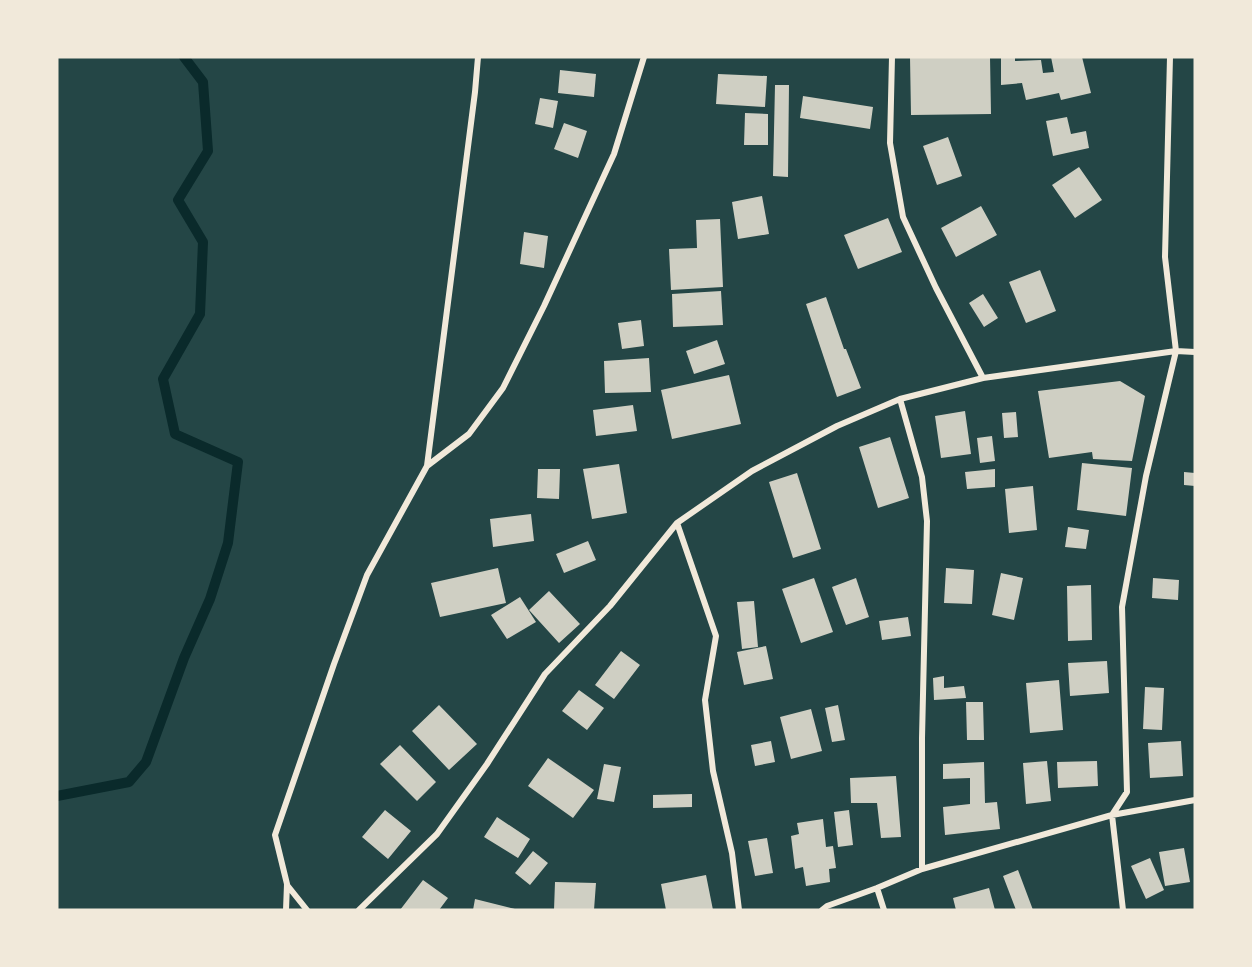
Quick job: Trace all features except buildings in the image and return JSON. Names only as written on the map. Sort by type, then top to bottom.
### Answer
[{"type":"street","points":[[286,910],[287,884],[275,835],[367,575],[427,466],[478,57]]},
{"type":"street","points":[[427,466],[469,434],[503,388],[549,296],[614,154],[644,57]]},
{"type":"street","points":[[892,57],[890,143],[903,217],[936,288],[983,378]]},
{"type":"street","points":[[1122,910],[1112,815],[1127,792],[1122,607],[1146,476],[1176,351],[1165,257],[1170,57]]},
{"type":"street","points":[[359,910],[437,834],[487,764],[545,674],[610,606],[677,523],[752,471],[837,426],[900,399],[983,378],[1176,351],[1195,352]]},
{"type":"street","points":[[900,399],[922,477],[927,521],[922,738],[922,869]]},
{"type":"street","points":[[677,523],[717,636],[705,700],[713,771],[732,853],[739,910]]},
{"type":"street","points":[[822,910],[827,906],[922,869],[1112,815],[1195,800]]},
{"type":"street","points":[[287,884],[307,910]]},
{"type":"street","points":[[878,888],[884,910]]},
{"type":"shaded area","points":[[57,57],[1195,57],[1195,910],[57,910]]},
{"type":"waterway","points":[[57,796],[129,782],[146,762],[184,658],[210,599],[228,543],[238,462],[175,434],[163,379],[200,314],[203,242],[178,200],[208,151],[203,82],[184,57]]}]
